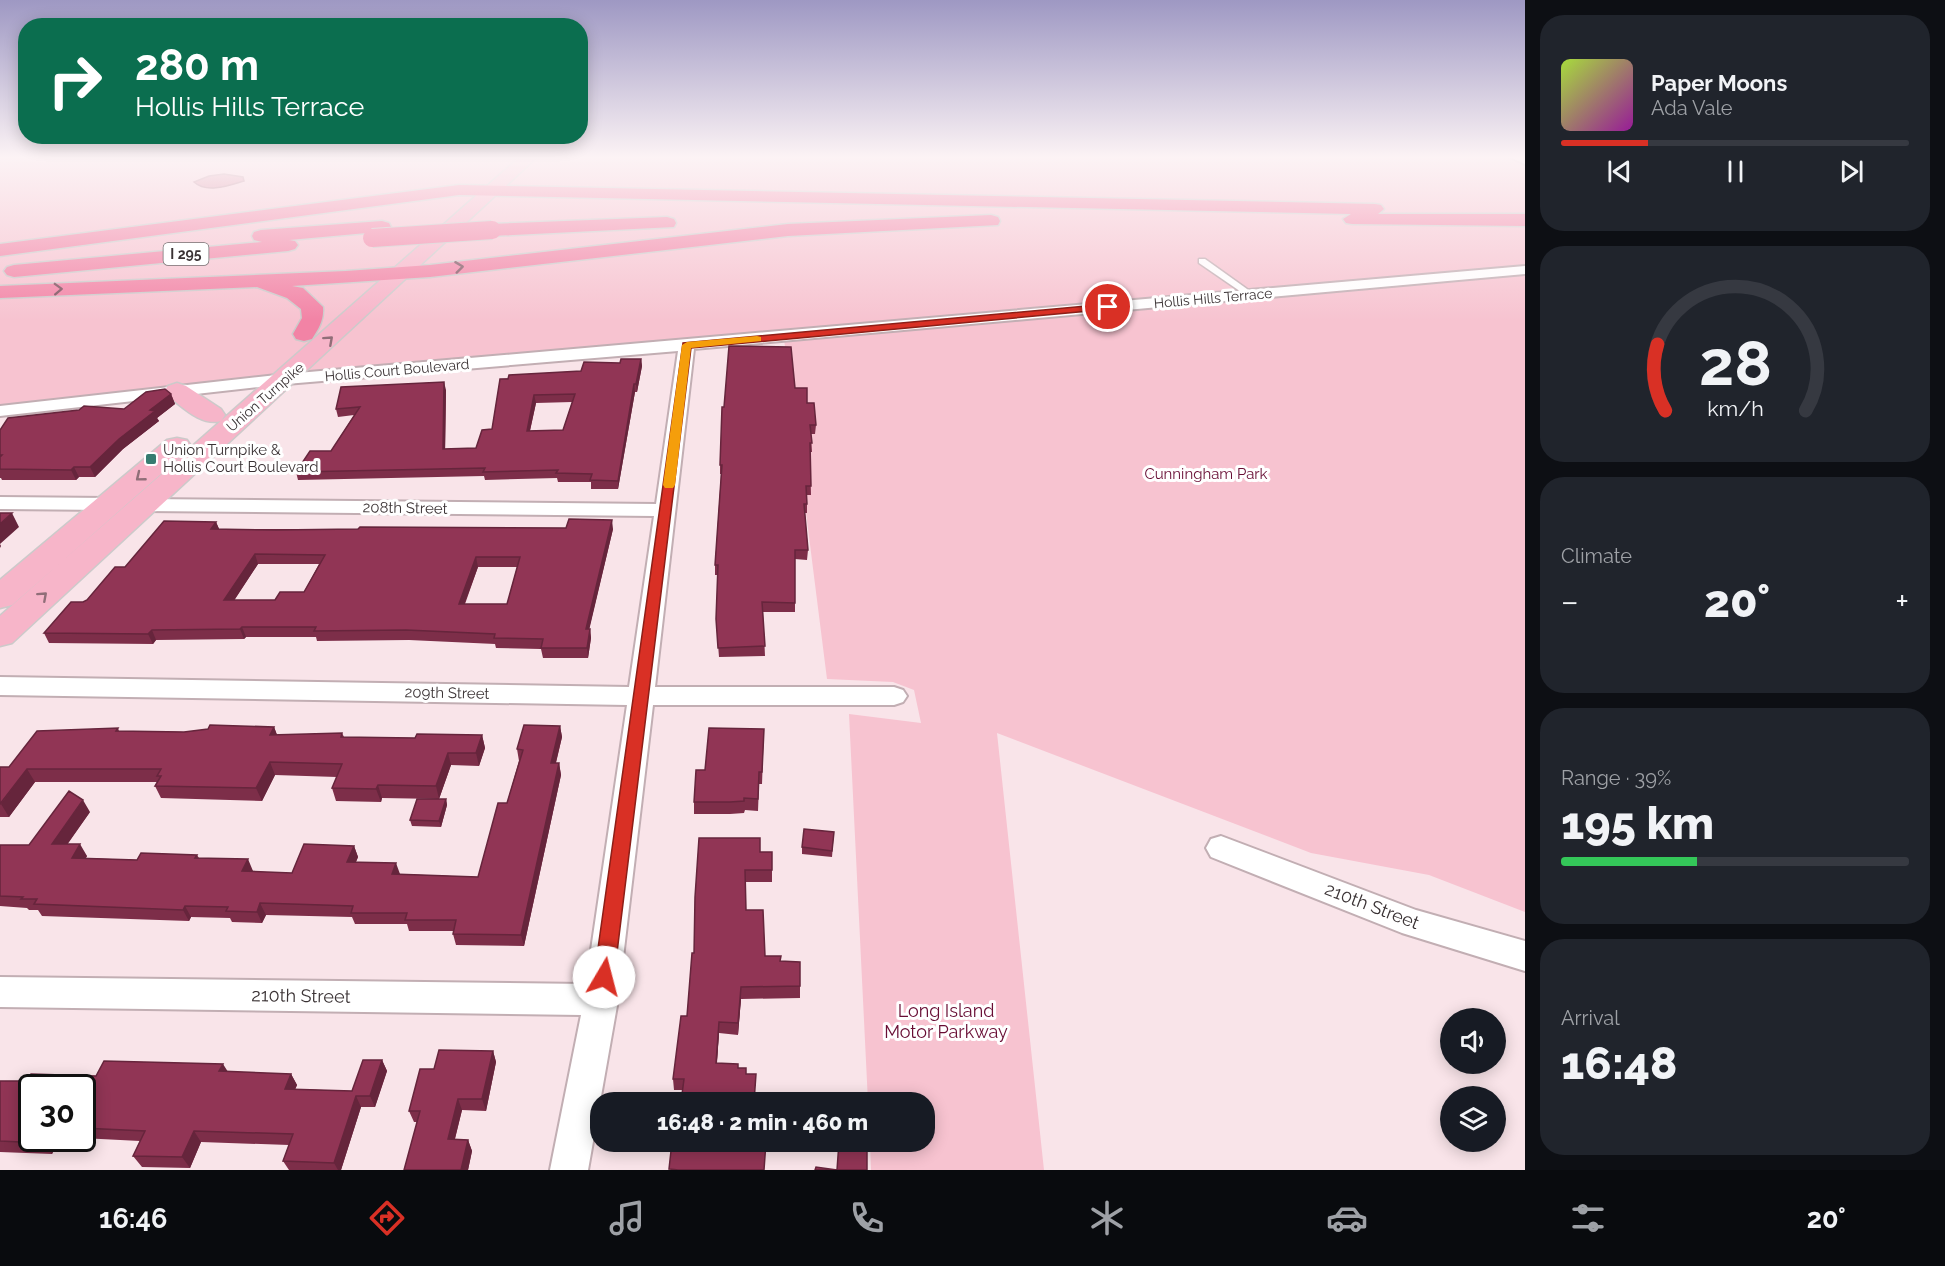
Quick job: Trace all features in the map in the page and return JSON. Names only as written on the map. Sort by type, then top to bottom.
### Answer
[{"type":"highway","points":[[0,249],[287,212]]},
{"type":"highway","name":"I 295","points":[[0,259],[174,242],[495,225],[842,212]]},
{"type":"highway","name":"I 295","points":[[691,217],[1525,220]]},
{"type":"highway","points":[[1041,220],[1161,218]]},
{"type":"highway","points":[[0,292],[371,276],[796,229],[1005,221]]},
{"type":"highway","name":"I 295","points":[[0,272],[377,233]]},
{"type":"highway","points":[[220,283],[272,286],[302,297],[314,312],[310,325],[296,341]]},
{"type":"main road","points":[[296,341],[444,212]]},
{"type":"main road","name":"Union Turnpike","points":[[0,635],[145,505],[279,370],[401,273],[468,212]]},
{"type":"main road","name":"Union Turnpike","points":[[0,598],[106,504],[248,384],[279,370]]},
{"type":"main road","points":[[177,390],[212,415]]},
{"type":"street","name":"Hollis Hills Terrace","points":[[687,345],[1525,270]]},
{"type":"street","name":"Hollis Court Boulevard","points":[[279,370],[687,345]]},
{"type":"street","points":[[569,1170],[601,1000],[687,345]]},
{"type":"street","points":[[0,411],[248,384]]},
{"type":"street","points":[[0,503],[106,504]]},
{"type":"street","name":"208th Street","points":[[145,505],[666,510]]},
{"type":"street","name":"209th Street","points":[[0,686],[642,696],[894,696]]},
{"type":"street","name":"210th Street","points":[[1221,848],[1413,924],[1525,956]]},
{"type":"street","name":"210th Street","points":[[0,992],[601,1000]]},
{"type":"lane","points":[[1202,261],[1250,294]]},
{"type":"green space","name":"Cunningham Park","points":[[0,212],[1525,212],[1525,912],[1429,875],[1311,853],[997,733],[1044,1170],[871,1170],[870,1152],[935,1152],[935,1092],[868,1092],[849,714],[921,723],[914,690],[893,682],[827,679],[783,331],[294,374],[0,407]]},
{"type":"building","points":[[729,346],[791,347],[795,388],[807,388],[807,403],[814,403],[816,425],[810,425],[811,486],[806,486],[807,504],[804,504],[808,550],[795,550],[795,603],[762,602],[765,646],[718,648],[716,619],[718,565],[715,565],[722,465],[720,465],[722,407],[724,407]]},
{"type":"building","points":[[621,359],[641,359],[636,384],[634,384],[618,481],[590,480],[592,474],[556,473],[558,470],[483,472],[485,468],[296,472],[310,451],[331,451],[360,407],[336,409],[341,387],[444,382],[443,449],[476,448],[482,430],[492,429],[500,379],[508,379],[509,375],[581,371],[584,362],[620,363]],"holes":[[[575,394],[563,430],[527,431],[534,395]]]},
{"type":"building","points":[[165,389],[171,394],[150,410],[155,411],[119,439],[90,467],[74,467],[71,470],[0,469],[2,455],[0,455],[0,430],[8,418],[79,410],[84,406],[124,409],[146,392]]},
{"type":"building","points":[[0,513],[12,513],[0,524]]},
{"type":"building","points":[[569,519],[612,520],[586,629],[590,629],[587,648],[541,648],[543,639],[494,638],[495,634],[406,630],[314,631],[316,627],[152,630],[148,634],[44,633],[71,602],[87,600],[115,567],[125,567],[164,521],[216,522],[211,529],[566,528]],"holes":[[[255,554],[325,555],[304,592],[280,592],[275,600],[224,600]],[[476,557],[520,557],[507,604],[459,604]]]},
{"type":"building","points":[[210,725],[274,727],[270,735],[342,733],[341,737],[415,738],[417,734],[482,735],[476,753],[448,753],[436,786],[378,785],[376,789],[332,788],[342,764],[270,762],[256,788],[155,786],[161,776],[157,776],[161,769],[27,769],[0,804],[0,767],[9,767],[37,731],[118,728],[116,731],[184,732],[208,729]]},
{"type":"building","points":[[524,725],[560,726],[551,763],[559,763],[521,935],[453,934],[456,920],[405,920],[407,913],[351,913],[353,906],[260,903],[257,912],[226,911],[228,907],[185,906],[183,910],[34,904],[37,899],[0,896],[0,845],[29,845],[69,791],[83,800],[52,844],[80,844],[72,858],[137,860],[141,853],[197,855],[195,858],[248,859],[242,871],[292,873],[304,844],[354,846],[347,862],[396,863],[392,874],[478,877],[498,803],[507,803],[523,750],[517,749]]},
{"type":"building","points":[[709,728],[764,729],[758,799],[694,802],[696,770],[705,770]]},
{"type":"building","points":[[417,799],[446,799],[439,821],[410,820]]},
{"type":"building","points":[[804,829],[834,832],[832,851],[802,847]]},
{"type":"building","points":[[699,838],[760,838],[760,852],[772,852],[772,870],[745,870],[746,910],[763,910],[765,956],[781,956],[780,961],[800,962],[800,986],[741,987],[738,1023],[719,1022],[716,1063],[738,1064],[738,1068],[746,1068],[746,1074],[756,1074],[755,1092],[682,1092],[684,1079],[673,1079],[681,1016],[687,1016],[692,953],[694,953]]},
{"type":"building","points":[[439,1050],[493,1051],[482,1099],[458,1099],[448,1139],[468,1140],[461,1170],[404,1170],[420,1111],[409,1111],[420,1069],[434,1069]]},
{"type":"building","points":[[363,1060],[382,1060],[370,1096],[356,1096],[334,1163],[283,1161],[293,1134],[194,1131],[182,1157],[133,1156],[145,1131],[96,1129],[96,1076],[104,1061],[223,1064],[219,1071],[291,1074],[285,1089],[352,1091]]},
{"type":"building","points":[[0,1081],[18,1081],[18,1142],[0,1141]]},
{"type":"building","points":[[671,1152],[765,1152],[764,1170],[669,1169]]},
{"type":"building","points":[[838,1152],[867,1152],[867,1170],[837,1170]]},
{"type":"building","points":[[816,1167],[837,1170],[815,1170]]},
{"type":"slow traffic","points":[[669,485],[687,345],[757,339]]},
{"type":"place","name":"Union Turnpike & Hollis Court Boulevard","points":[[151,459]]},
{"type":"route","points":[[604,977],[687,345],[1108,307]]},
{"type":"park label","name":"Long Island Motor Parkway","points":[[946,1021]]}]
